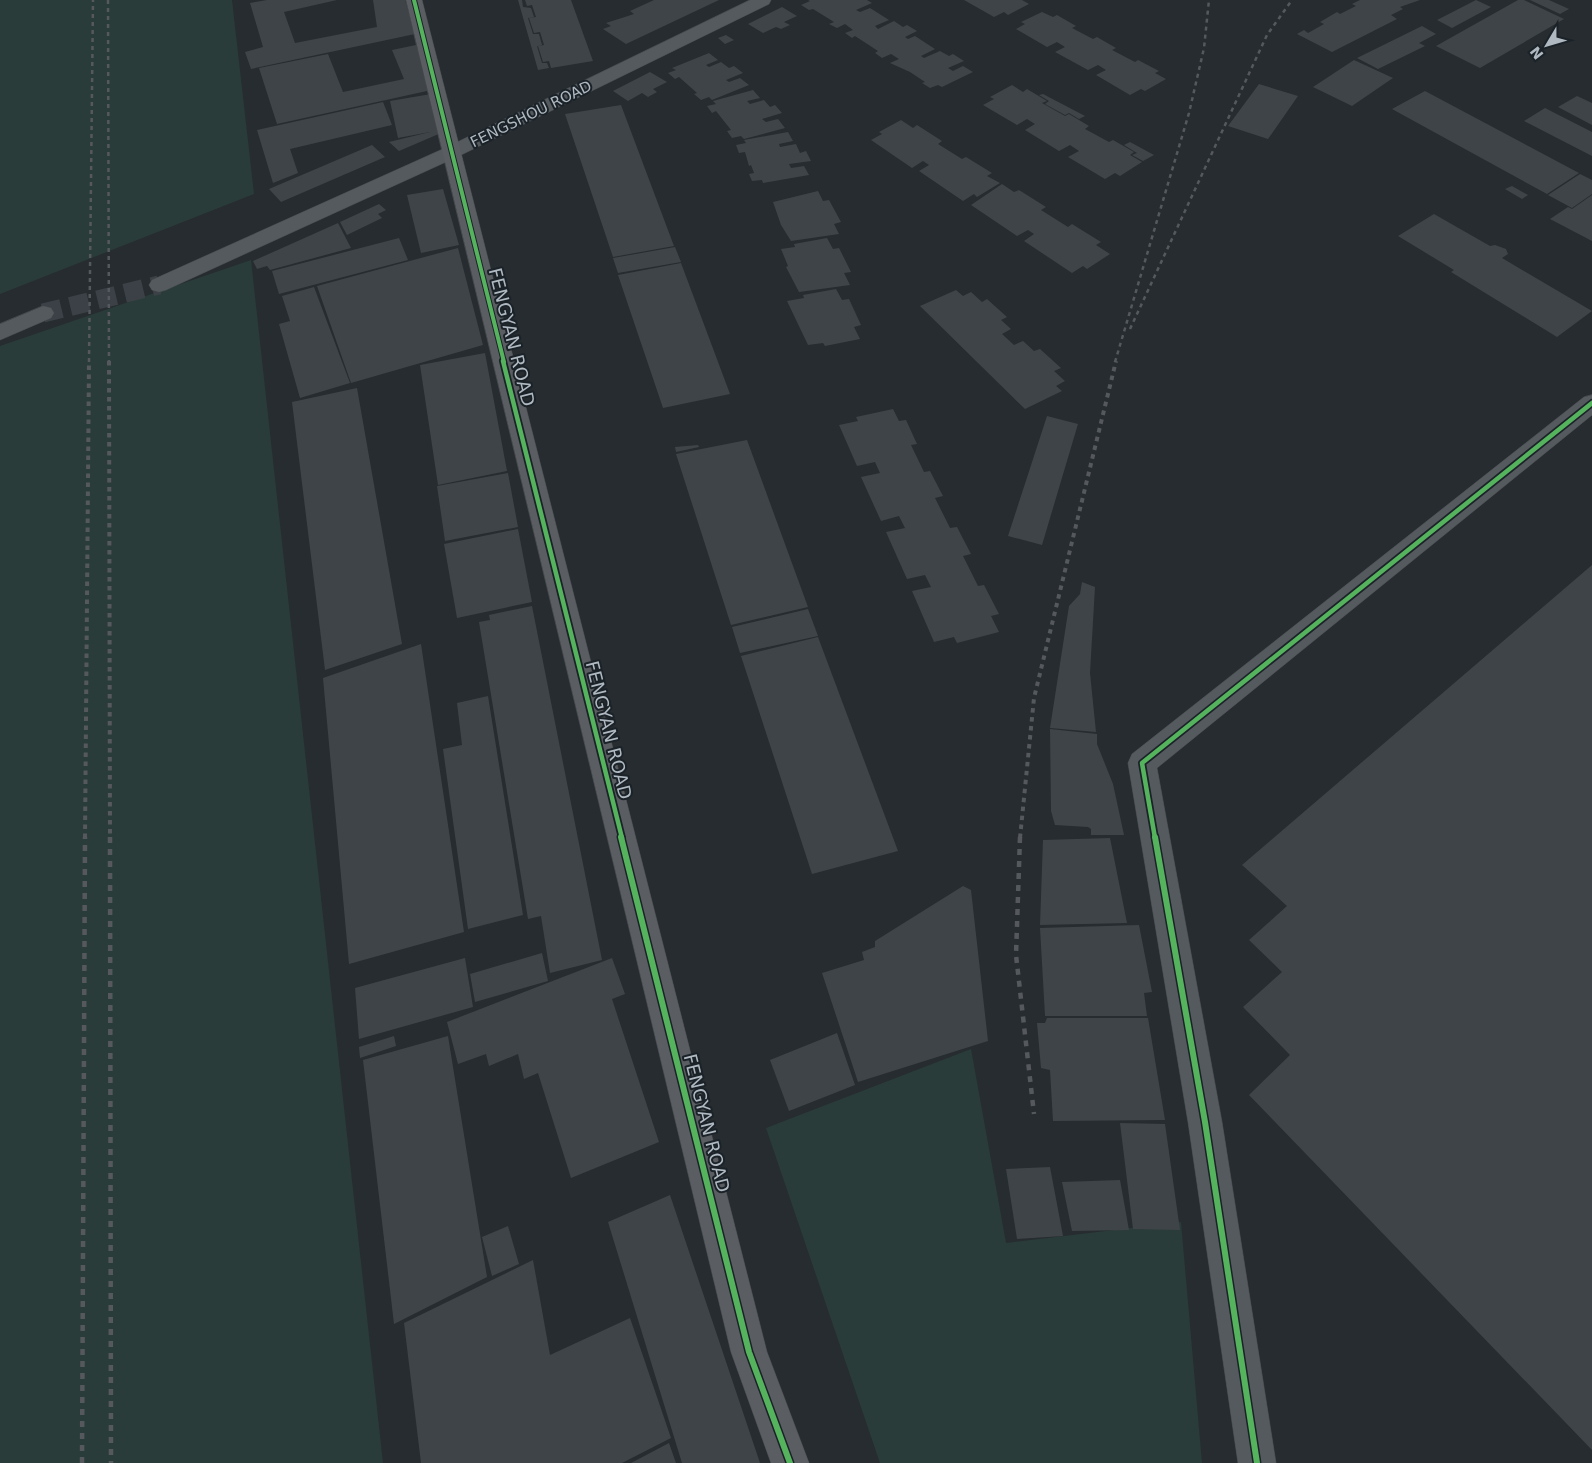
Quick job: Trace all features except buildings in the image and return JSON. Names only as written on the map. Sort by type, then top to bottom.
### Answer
[{"type":"street","name":"FENGYAN ROAD","points":[[414,0],[749,1352],[790,1463]]},
{"type":"street","name":"FENGSHOU ROAD","points":[[159,285],[452,152],[751,2]]},
{"type":"street","points":[[0,333],[43,313]]},
{"type":"street","points":[[1257,1463],[1205,1122],[1142,763],[1592,403]]},
{"type":"green space","points":[[0,0],[232,0],[254,194],[0,294]]},
{"type":"green space","points":[[251,260],[383,1463],[0,1463],[0,346]]},
{"type":"green space","points":[[971,1049],[1006,1243],[1181,1222],[1202,1463],[880,1463],[766,1128]]},
{"type":"tunnel","points":[[43,313],[159,285]]},
{"type":"railway","points":[[89,362],[93,0]]},
{"type":"railway","points":[[108,0],[109,362]]},
{"type":"railway","points":[[1115,362],[1189,113],[1204,48],[1209,0]]},
{"type":"railway","points":[[1130,329],[1267,35],[1292,0]]},
{"type":"railway","points":[[85,838],[89,361]]},
{"type":"railway","points":[[109,361],[110,838]]},
{"type":"railway","points":[[1020,838],[1034,698],[1116,361]]},
{"type":"railway","points":[[82,1463],[85,837]]},
{"type":"railway","points":[[110,837],[111,1463]]},
{"type":"railway","points":[[1020,837],[1016,955],[1034,1114]]},
{"type":"cycle path","points":[[414,0],[749,1352],[790,1463]]},
{"type":"cycle path","points":[[1257,1463],[1205,1122],[1142,763],[1592,403]]}]
